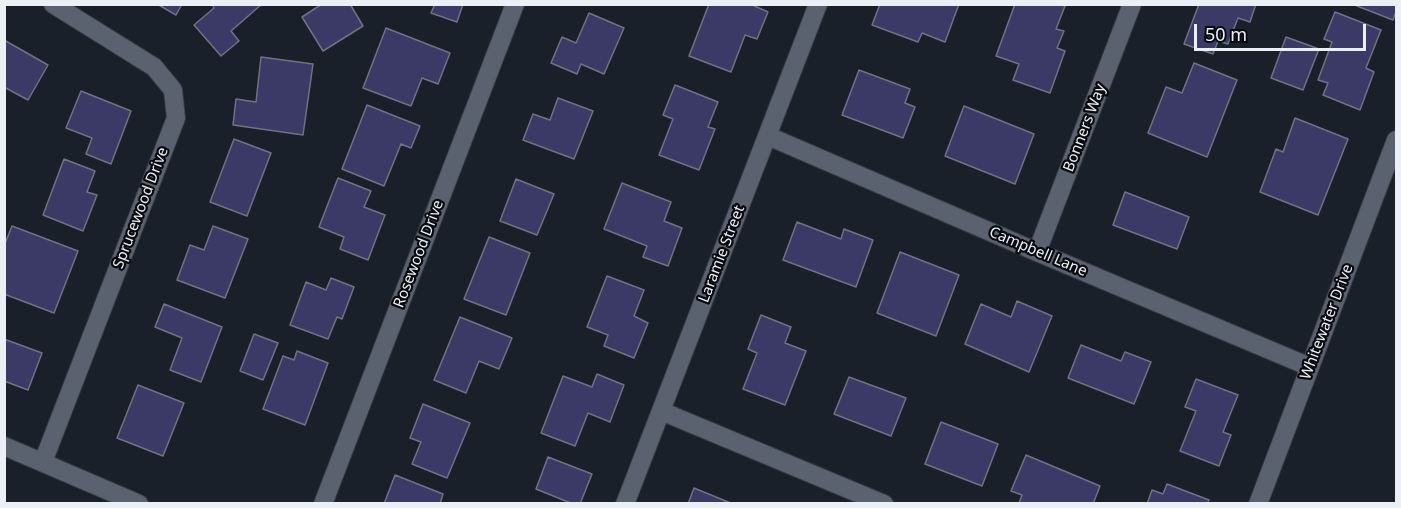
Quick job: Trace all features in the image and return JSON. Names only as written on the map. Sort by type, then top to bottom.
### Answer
[{"type":"street","name":"Sprucewood Drive","points":[[43,462],[176,118],[174,90],[154,67],[53,4]]},
{"type":"street","name":"Rosewood Drive","points":[[323,504],[515,4]]},
{"type":"street","name":"Laramie Street","points":[[626,504],[818,4]]},
{"type":"street","name":"Bonners Way","points":[[1037,252],[1132,4]]},
{"type":"street","name":"Campbell Lane","points":[[768,136],[1310,366]]},
{"type":"street","name":"Whitewater Drive","points":[[1258,504],[1396,140]]},
{"type":"street","points":[[661,411],[884,504]]},
{"type":"street","points":[[4,446],[139,504]]},
{"type":"building","points":[[157,4],[182,4],[176,15]]},
{"type":"building","points":[[212,4],[262,4],[231,31],[239,41],[221,56],[194,25],[214,8]]},
{"type":"building","points":[[322,4],[350,4],[363,26],[323,51],[302,17]]},
{"type":"building","points":[[435,4],[463,4],[457,22],[431,13]]},
{"type":"building","points":[[709,4],[750,4],[768,12],[757,39],[745,35],[731,72],[689,56]]},
{"type":"building","points":[[880,4],[959,4],[945,42],[922,33],[918,42],[872,25]]},
{"type":"building","points":[[1015,4],[1061,4],[1065,6],[1056,29],[1064,31],[1057,48],[1065,51],[1050,93],[1013,80],[1019,64],[996,56]]},
{"type":"building","points":[[1199,4],[1256,4],[1250,22],[1238,18],[1228,44],[1218,41],[1213,54],[1184,44]]},
{"type":"building","points":[[1357,4],[1396,4],[1396,12],[1393,20],[1357,6]]},
{"type":"building","points":[[1335,12],[1381,30],[1366,68],[1374,72],[1360,110],[1323,95],[1328,83],[1318,80],[1332,42],[1324,39]]},
{"type":"building","points":[[589,13],[624,28],[604,74],[581,64],[577,74],[551,63],[562,37],[576,43]]},
{"type":"building","points":[[386,28],[450,53],[438,84],[422,78],[411,106],[363,88]]},
{"type":"building","points":[[1286,37],[1319,49],[1303,90],[1271,78]]},
{"type":"building","points":[[4,40],[48,65],[28,100],[4,87]]},
{"type":"building","points":[[261,57],[313,64],[303,135],[233,125],[236,99],[256,102]]},
{"type":"building","points":[[1194,63],[1237,80],[1207,157],[1148,133],[1166,87],[1182,93]]},
{"type":"building","points":[[859,70],[910,89],[905,103],[915,107],[903,138],[842,115]]},
{"type":"building","points":[[675,85],[718,102],[708,127],[715,129],[699,170],[659,155],[673,119],[663,115]]},
{"type":"building","points":[[81,91],[131,111],[111,164],[86,154],[92,138],[66,128]]},
{"type":"building","points":[[558,98],[593,111],[574,159],[523,140],[533,114],[550,120]]},
{"type":"building","points":[[367,105],[420,126],[411,148],[401,144],[384,186],[342,169]]},
{"type":"building","points":[[964,106],[1034,134],[1015,184],[945,156]]},
{"type":"building","points":[[1295,118],[1348,139],[1318,215],[1260,192],[1276,149],[1283,152]]},
{"type":"building","points":[[234,139],[271,153],[247,216],[210,202]]},
{"type":"building","points":[[64,159],[95,171],[87,192],[97,195],[83,231],[43,215]]},
{"type":"building","points":[[338,178],[371,191],[364,207],[385,215],[368,260],[340,249],[344,237],[319,227]]},
{"type":"building","points":[[516,179],[554,194],[537,235],[500,221]]},
{"type":"building","points":[[622,183],[671,202],[664,221],[682,228],[668,266],[643,257],[647,246],[604,229]]},
{"type":"building","points":[[1125,192],[1189,217],[1177,249],[1113,225]]},
{"type":"building","points":[[797,222],[841,239],[844,229],[873,240],[856,287],[783,260]]},
{"type":"building","points":[[12,226],[78,251],[54,313],[4,294],[4,246]]},
{"type":"building","points":[[213,226],[248,239],[225,298],[177,280],[190,245],[204,250]]},
{"type":"building","points":[[489,237],[530,253],[506,315],[464,299]]},
{"type":"building","points":[[900,252],[959,275],[936,336],[877,313]]},
{"type":"building","points":[[607,276],[644,290],[634,316],[648,323],[634,358],[604,346],[608,335],[587,327]]},
{"type":"building","points":[[331,278],[354,287],[342,319],[337,317],[328,339],[290,325],[306,282],[326,290]]},
{"type":"building","points":[[1017,301],[1052,316],[1029,372],[965,344],[981,304],[1011,317]]},
{"type":"building","points":[[164,304],[222,327],[201,382],[170,370],[182,338],[155,327]]},
{"type":"building","points":[[761,315],[791,327],[785,343],[806,351],[785,405],[743,389],[757,353],[748,349]]},
{"type":"building","points":[[460,317],[512,338],[499,369],[479,361],[466,393],[434,380]]},
{"type":"building","points":[[254,334],[278,343],[263,380],[240,371]]},
{"type":"building","points":[[4,339],[42,353],[28,390],[4,381]]},
{"type":"building","points":[[1081,345],[1121,361],[1125,352],[1151,362],[1134,404],[1068,378]]},
{"type":"building","points":[[297,351],[328,363],[305,425],[263,409],[283,356],[294,360]]},
{"type":"building","points":[[597,374],[624,385],[610,422],[588,413],[575,446],[541,433],[563,376],[592,387]]},
{"type":"building","points":[[849,377],[906,398],[891,436],[834,414]]},
{"type":"building","points":[[1196,379],[1238,395],[1223,432],[1231,435],[1219,466],[1180,451],[1196,411],[1185,407]]},
{"type":"building","points":[[138,385],[184,403],[163,456],[117,438]]},
{"type":"building","points":[[423,404],[470,423],[447,478],[412,464],[421,442],[410,438]]},
{"type":"building","points":[[941,422],[998,444],[982,486],[925,464]]},
{"type":"building","points":[[1026,455],[1100,486],[1093,504],[1019,503],[1022,495],[1011,491]]},
{"type":"building","points":[[548,457],[592,474],[580,504],[573,504],[536,489]]},
{"type":"building","points":[[395,475],[443,494],[440,504],[384,504]]},
{"type":"building","points":[[1167,484],[1209,500],[1207,504],[1147,504],[1152,490],[1163,494]]},
{"type":"building","points":[[694,488],[733,504],[688,504]]}]
